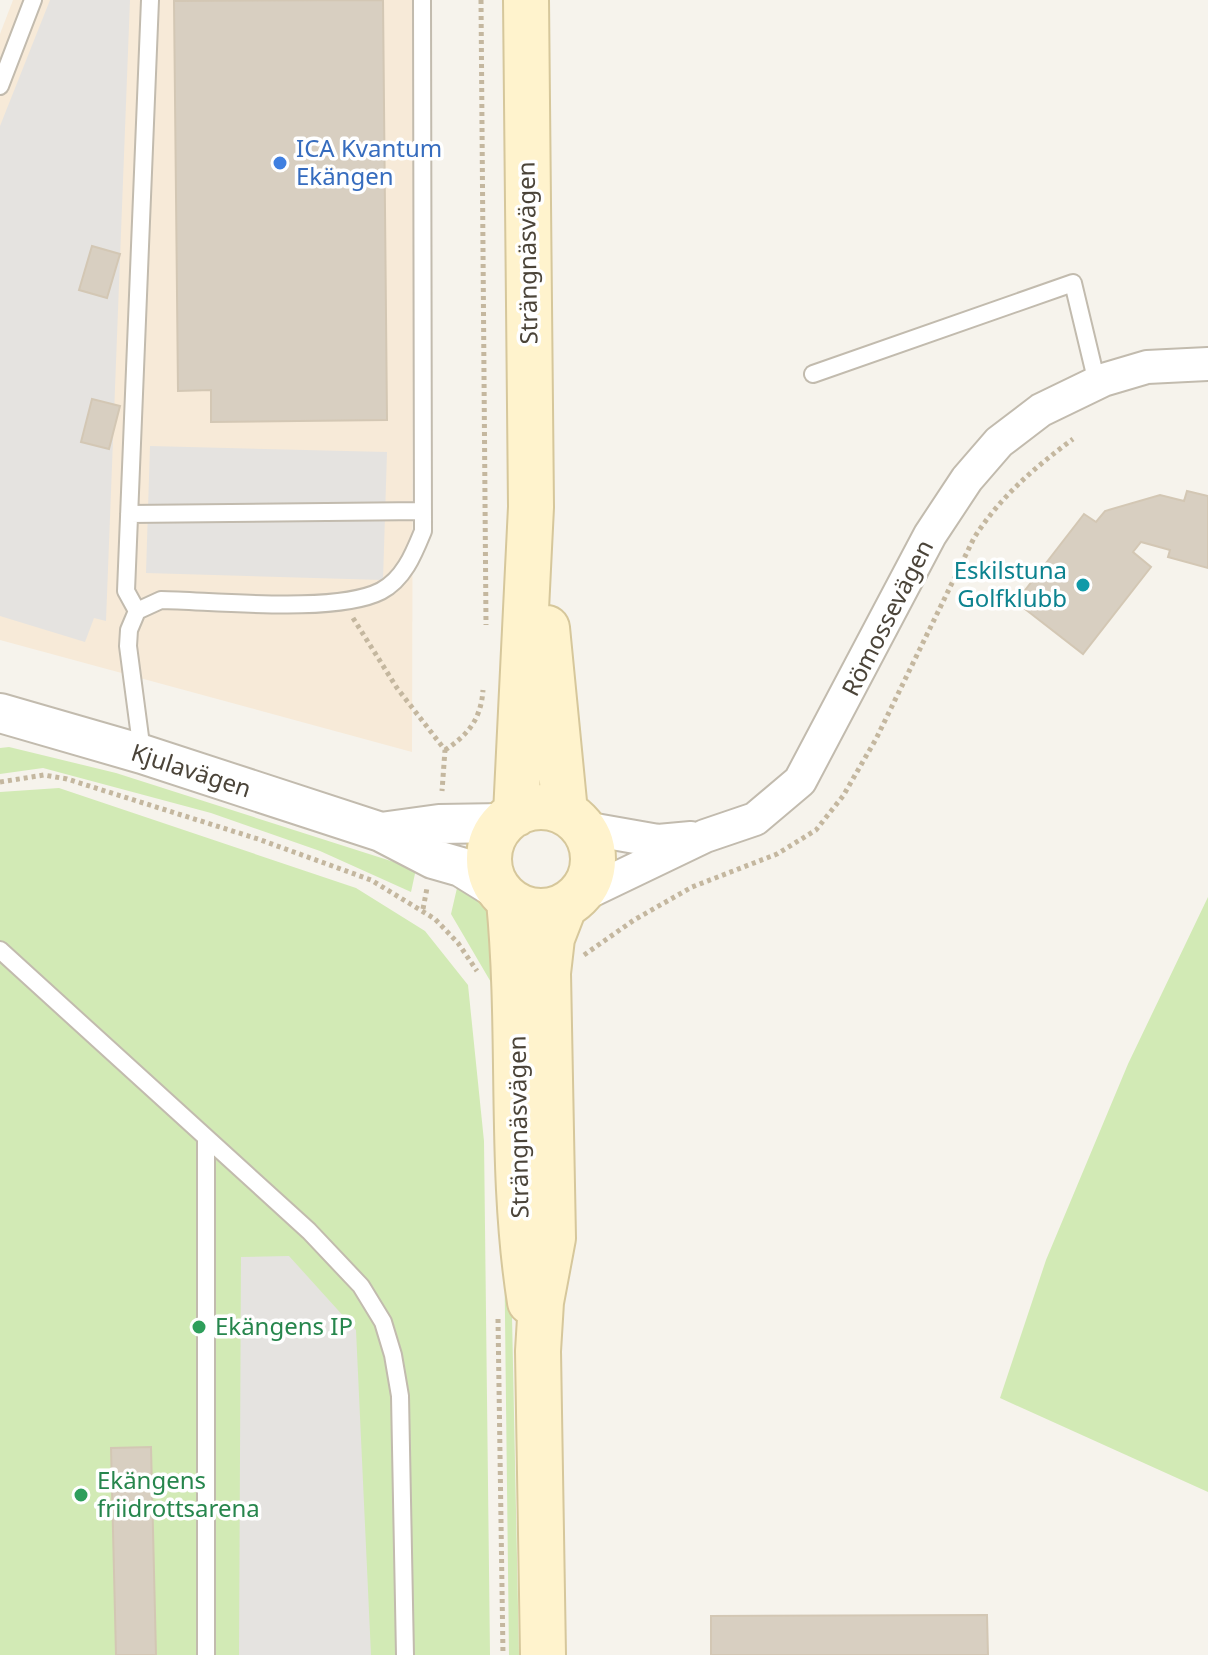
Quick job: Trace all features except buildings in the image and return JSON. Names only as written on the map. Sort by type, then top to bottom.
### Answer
[{"type":"main road","name":"Strängnäsvägen","points":[[510,818],[531,507],[526,0]]},
{"type":"main road","name":"Strängnäsvägen","points":[[531,507],[574,820]]},
{"type":"main road","points":[[532,808],[574,820],[594,856],[588,885],[571,902],[533,912],[504,896],[491,876],[490,848],[510,818],[532,808]]},
{"type":"main road","name":"Strängnäsvägen","points":[[504,896],[517,981],[520,1238],[538,1351]]},
{"type":"main road","name":"Strängnäsvägen","points":[[543,1655],[538,1351],[541,1302],[553,1238],[548,973],[552,938],[571,902]]},
{"type":"street","name":"Römossevägen","points":[[571,902],[705,836],[755,819],[800,781],[930,535],[967,479],[999,442],[1041,410],[1097,383],[1147,367],[1208,364]]},
{"type":"street","name":"Kjulavägen","points":[[0,713],[142,754],[381,832],[433,859],[461,867],[504,896]]},
{"type":"street","name":"Kjulavägen","points":[[381,832],[510,818]]},
{"type":"street","points":[[574,820],[658,841],[705,836]]},
{"type":"lane","points":[[0,86],[33,0]]},
{"type":"lane","points":[[137,611],[126,591],[150,0]]},
{"type":"lane","points":[[142,754],[128,646],[129,630],[137,611],[161,600],[344,604],[383,590],[408,566],[423,531],[422,0]]},
{"type":"lane","points":[[813,374],[1073,283],[1097,383]]},
{"type":"lane","points":[[129,514],[423,511]]},
{"type":"lane","points":[[0,950],[309,1231],[361,1286],[383,1322],[393,1355],[402,1426],[405,1655]]},
{"type":"lane","points":[[206,1140],[206,1655]]},
{"type":"path","points":[[481,0],[486,637]]},
{"type":"path","points":[[344,604],[397,688],[445,750],[439,824]]},
{"type":"path","points":[[445,750],[464,737],[482,710],[484,681]]},
{"type":"path","points":[[0,782],[44,775],[67,779],[272,844],[395,891],[435,919],[458,943]]},
{"type":"shaded area","points":[[13,0],[414,0],[412,752],[0,640],[0,34]]},
{"type":"shaded area","points":[[50,0],[130,0],[106,621],[94,618],[85,642],[0,616],[0,126]]},
{"type":"shaded area","points":[[150,446],[387,452],[383,580],[146,573]]},
{"type":"shaded area","points":[[289,1256],[356,1330],[371,1655],[239,1655],[241,1257]]},
{"type":"green space","points":[[9,747],[116,773],[416,869],[411,892],[320,851],[211,813],[43,768],[0,774],[0,748]]},
{"type":"green space","points":[[59,788],[356,888],[425,931],[468,985],[484,1141],[490,1655],[0,1655],[0,792]]},
{"type":"green space","points":[[457,888],[484,898],[504,929],[519,1655],[509,1655],[502,1063],[492,984],[451,914]]},
{"type":"green space","points":[[1208,897],[1208,1492],[1000,1398],[1046,1260],[1128,1064]]},
{"type":"place","name":"ICA Kvantum Ekängen","points":[[280,163]]},
{"type":"place","name":"Eskilstuna Golfklubb","points":[[1083,585]]},
{"type":"place","name":"Ekängens IP","points":[[199,1327]]},
{"type":"place","name":"Ekängens friidrottsarena","points":[[81,1495]]}]
